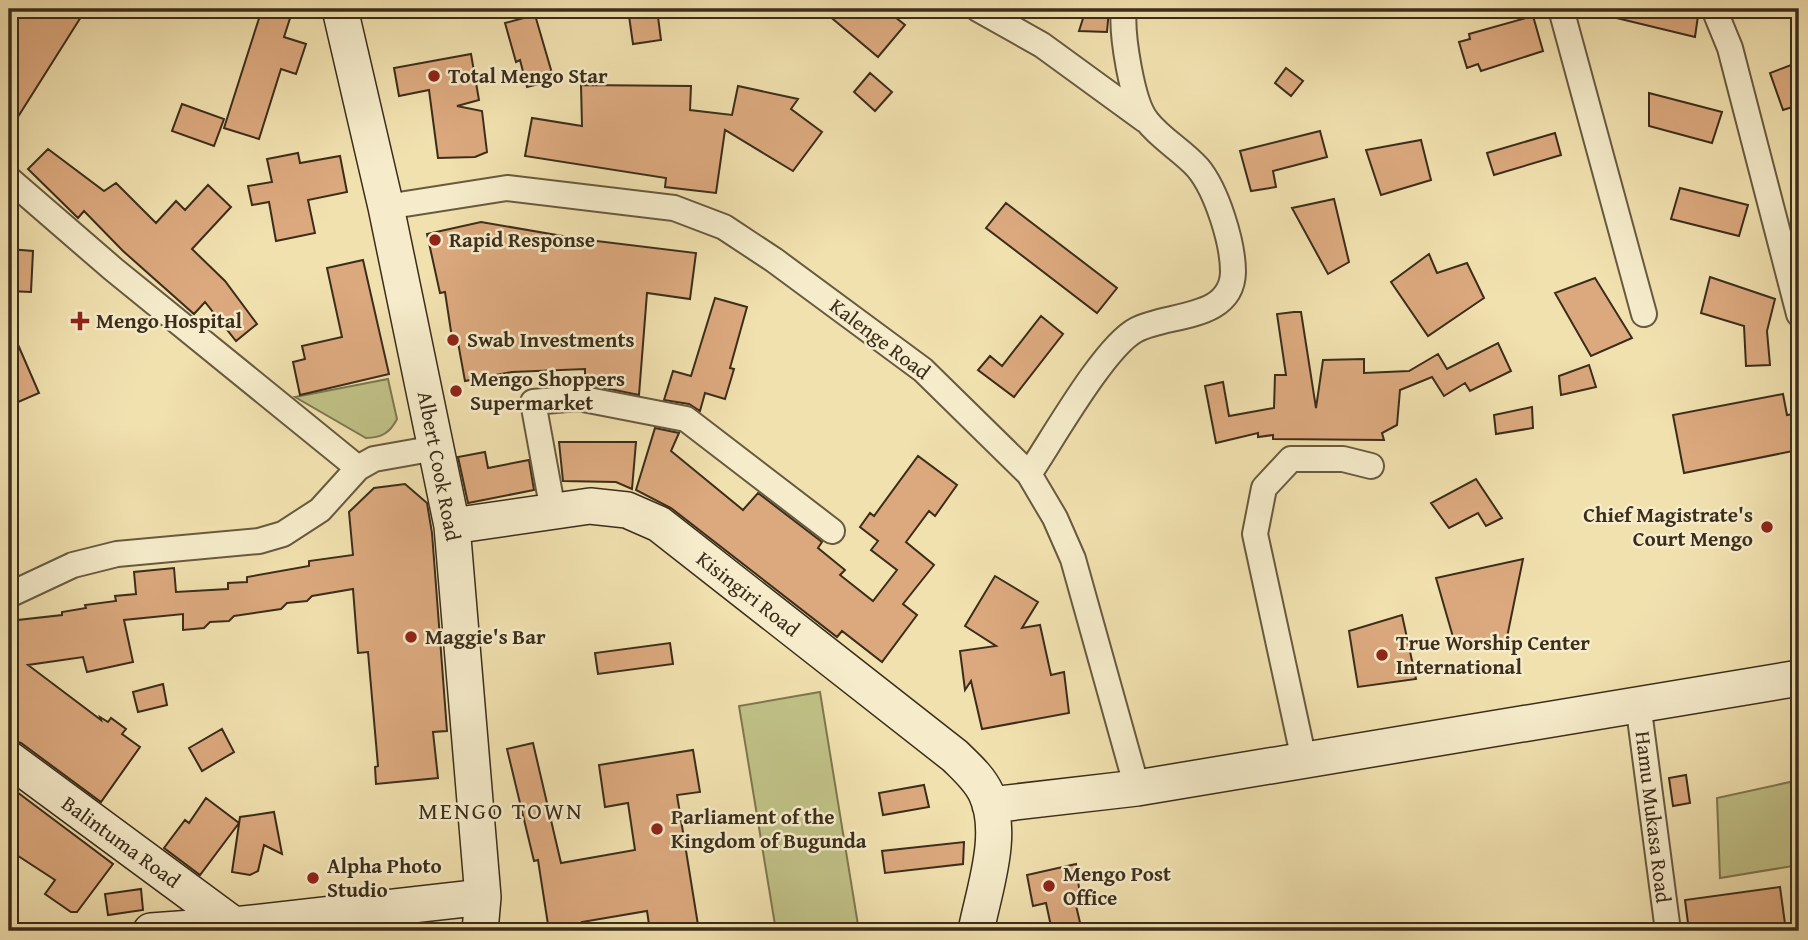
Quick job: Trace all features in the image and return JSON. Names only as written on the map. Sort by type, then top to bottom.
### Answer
[{"type":"main road","name":"Albert Cook Road","points":[[340,9],[386,207],[452,526],[483,897],[480,931]]},
{"type":"main road","name":"Kisingiri Road","points":[[452,526],[590,506],[627,510],[659,524],[955,756],[972,774],[990,805]]},
{"type":"main road","points":[[976,931],[993,841],[990,805],[1137,789],[1799,678]]},
{"type":"main road","name":"Balintuma Road","points":[[9,759],[233,925]]},
{"type":"main road","points":[[151,931],[233,925],[483,897]]},
{"type":"street","points":[[978,9],[1042,46],[1146,120],[1198,169],[1212,191],[1224,227],[1233,271],[1231,285],[1225,296],[1212,308],[1137,330],[1114,348],[1029,474]]},
{"type":"street","points":[[1124,9],[1122,26],[1126,52],[1146,120]]},
{"type":"street","points":[[1561,9],[1644,314]]},
{"type":"street","points":[[1714,9],[1730,48],[1799,314]]},
{"type":"street","points":[[9,179],[113,269],[358,468]]},
{"type":"street","name":"Kalenge Road","points":[[386,207],[507,188],[674,208],[724,227],[774,260],[923,370],[1029,474],[1055,518],[1073,559],[1137,789]]},
{"type":"street","points":[[553,511],[533,402],[578,398],[686,419],[832,531]]},
{"type":"street","points":[[9,595],[73,565],[117,554],[259,541],[283,534],[306,522],[327,505],[358,468],[374,459],[436,448]]},
{"type":"street","points":[[1304,760],[1255,534],[1264,488],[1291,458],[1343,459],[1371,466]]},
{"type":"street","name":"Hamu Mukasa Road","points":[[1638,703],[1668,931]]},
{"type":"green space","points":[[388,379],[397,419],[388,431],[376,437],[366,438],[295,397]]},
{"type":"green space","points":[[820,692],[859,931],[776,931],[739,706]]},
{"type":"green space","points":[[1799,780],[1799,865],[1720,878],[1717,798]]},
{"type":"building","points":[[9,9],[86,9],[9,131]]},
{"type":"building","points":[[262,9],[293,9],[284,37],[306,44],[296,74],[281,69],[259,139],[224,128]]},
{"type":"building","points":[[628,9],[657,9],[661,40],[633,44]]},
{"type":"building","points":[[821,9],[885,9],[905,25],[878,57]]},
{"type":"building","points":[[1086,9],[1109,9],[1107,32],[1079,31]]},
{"type":"building","points":[[1605,9],[1699,9],[1695,37],[1604,15]]},
{"type":"building","points":[[535,15],[554,80],[527,87],[520,60],[516,62],[505,23]]},
{"type":"building","points":[[1533,16],[1543,51],[1481,71],[1478,64],[1467,68],[1459,42],[1470,39],[1469,34]]},
{"type":"building","points":[[471,54],[479,100],[457,106],[482,111],[487,152],[475,157],[438,158],[429,90],[399,96],[394,68]]},
{"type":"building","points":[[1799,62],[1799,105],[1783,110],[1770,73]]},
{"type":"building","points":[[1286,68],[1303,81],[1291,96],[1275,83]]},
{"type":"building","points":[[870,73],[892,92],[875,111],[854,92]]},
{"type":"building","points":[[581,85],[691,86],[690,110],[732,115],[738,86],[798,99],[791,109],[822,132],[793,171],[725,130],[716,193],[665,187],[666,178],[525,156],[532,118],[582,126]]},
{"type":"building","points":[[1649,93],[1722,112],[1712,143],[1649,126]]},
{"type":"building","points":[[182,104],[224,119],[214,146],[172,131]]},
{"type":"building","points":[[1320,131],[1327,157],[1273,171],[1276,187],[1251,191],[1240,151]]},
{"type":"building","points":[[1555,133],[1561,155],[1494,175],[1487,153]]},
{"type":"building","points":[[1421,140],[1431,180],[1381,195],[1366,150]]},
{"type":"building","points":[[48,149],[104,191],[116,183],[156,223],[176,201],[185,210],[208,185],[231,207],[192,249],[225,281],[257,324],[236,341],[205,302],[194,314],[123,251],[84,211],[78,218],[28,169]]},
{"type":"building","points":[[298,153],[300,163],[340,156],[347,192],[308,200],[315,233],[276,241],[269,202],[252,205],[248,186],[272,182],[267,159]]},
{"type":"building","points":[[1680,188],[1748,205],[1739,236],[1671,219]]},
{"type":"building","points":[[1334,199],[1349,262],[1328,274],[1292,208]]},
{"type":"building","points":[[1006,203],[1117,288],[1097,313],[986,228]]},
{"type":"building","points":[[481,222],[580,239],[696,253],[690,299],[647,293],[639,395],[585,384],[585,369],[512,372],[465,381],[457,337],[452,338],[445,292],[440,293],[427,234]]},
{"type":"building","points":[[9,249],[33,251],[31,292],[9,291]]},
{"type":"building","points":[[1429,254],[1437,273],[1467,263],[1484,298],[1428,336],[1391,282]]},
{"type":"building","points":[[363,260],[389,374],[300,395],[293,362],[305,359],[302,346],[342,337],[327,268]]},
{"type":"building","points":[[1710,277],[1775,299],[1767,331],[1770,365],[1746,366],[1744,326],[1701,313]]},
{"type":"building","points":[[1595,278],[1632,338],[1591,356],[1555,293]]},
{"type":"building","points":[[715,298],[747,307],[730,368],[734,369],[725,399],[705,393],[700,411],[689,404],[664,400],[673,371],[691,376]]},
{"type":"building","points":[[1301,312],[1316,408],[1323,360],[1364,359],[1364,373],[1409,371],[1438,354],[1447,369],[1498,343],[1511,371],[1470,391],[1465,383],[1444,396],[1432,377],[1400,390],[1397,425],[1382,433],[1384,440],[1273,439],[1273,435],[1258,437],[1258,433],[1216,443],[1205,386],[1223,382],[1229,416],[1274,408],[1275,375],[1286,375],[1277,314]]},
{"type":"building","points":[[1041,316],[1063,334],[1014,397],[978,370],[990,356],[1002,366]]},
{"type":"building","points":[[9,324],[39,393],[9,406]]},
{"type":"building","points":[[1589,365],[1596,387],[1561,395],[1559,376]]},
{"type":"building","points":[[1783,394],[1787,415],[1799,413],[1799,438],[1791,440],[1793,451],[1684,473],[1673,415]]},
{"type":"building","points":[[1532,407],[1533,428],[1496,434],[1494,415]]},
{"type":"building","points":[[655,428],[679,433],[671,451],[743,510],[758,493],[822,542],[818,548],[845,570],[840,575],[873,601],[897,570],[871,550],[878,541],[860,527],[870,513],[874,516],[918,456],[957,485],[935,516],[929,511],[906,542],[934,565],[903,604],[917,615],[882,662],[842,631],[837,637],[671,508],[636,490]]},
{"type":"building","points":[[559,442],[636,442],[632,489],[616,482],[563,481]]},
{"type":"building","points":[[485,452],[488,468],[529,460],[534,490],[468,503],[458,457]]},
{"type":"building","points":[[1476,479],[1502,518],[1486,526],[1478,513],[1449,528],[1431,503]]},
{"type":"building","points":[[405,484],[427,503],[432,533],[447,731],[433,732],[438,778],[376,784],[375,767],[378,766],[368,652],[358,653],[353,589],[312,596],[307,601],[287,603],[281,609],[234,616],[229,621],[210,622],[204,628],[183,630],[183,614],[124,620],[133,662],[87,672],[83,657],[28,665],[101,720],[100,717],[108,722],[111,718],[126,729],[122,734],[140,747],[101,802],[21,743],[9,739],[9,621],[62,615],[62,612],[86,608],[85,605],[116,601],[115,596],[136,594],[134,572],[174,568],[176,592],[228,589],[228,583],[247,582],[247,577],[309,566],[309,561],[353,555],[349,512],[374,488]]},
{"type":"building","points":[[1523,559],[1505,647],[1453,637],[1436,578]]},
{"type":"building","points":[[995,576],[1038,602],[1022,628],[1040,625],[1051,675],[1064,672],[1069,713],[982,729],[971,681],[965,690],[960,651],[996,646],[965,626]]},
{"type":"building","name":"True Worship Center International","points":[[1402,615],[1416,679],[1358,687],[1349,631]]},
{"type":"building","points":[[670,643],[673,664],[598,674],[595,653]]},
{"type":"building","points":[[163,684],[167,705],[138,712],[133,692]]},
{"type":"building","points":[[222,729],[234,752],[202,771],[189,748]]},
{"type":"building","name":"Parliament of the Kingdom of Bugunda","points":[[533,743],[561,863],[635,850],[628,803],[605,807],[599,765],[693,750],[700,792],[677,795],[699,931],[650,931],[647,911],[582,922],[585,931],[549,931],[538,860],[534,861],[507,749]]},
{"type":"building","points":[[1686,775],[1690,803],[1673,806],[1669,778]]},
{"type":"building","points":[[924,785],[929,807],[883,815],[879,793]]},
{"type":"building","points":[[9,786],[113,864],[77,912],[71,912],[45,894],[55,880],[9,850]]},
{"type":"building","points":[[206,798],[239,823],[200,875],[164,848],[185,820],[189,823]]},
{"type":"building","points":[[274,812],[282,854],[264,845],[258,871],[250,875],[232,872],[240,817]]},
{"type":"building","points":[[964,842],[963,864],[885,873],[882,851]]},
{"type":"building","points":[[1076,864],[1080,896],[1074,897],[1082,931],[1052,931],[1046,903],[1033,906],[1027,875]]},
{"type":"building","points":[[1780,887],[1786,931],[1689,931],[1685,900]]},
{"type":"building","points":[[141,889],[143,910],[108,915],[105,894]]},
{"type":"place","name":"Total Mengo Star","points":[[434,76]]},
{"type":"place","name":"Rapid Response","points":[[435,240]]},
{"type":"place","name":"Mengo Hospital","points":[[80,321]]},
{"type":"place","name":"Swab Investments","points":[[453,340]]},
{"type":"place","name":"Mengo Shoppers Supermarket","points":[[456,391]]},
{"type":"place","name":"Chief Magistrate's Court Mengo","points":[[1767,527]]},
{"type":"place","name":"Maggie's Bar","points":[[411,637]]},
{"type":"place","name":"True Worship Center International","points":[[1382,655]]},
{"type":"place","name":"Parliament of the Kingdom of Bugunda","points":[[657,829]]},
{"type":"place","name":"Alpha Photo Studio","points":[[313,878]]},
{"type":"place","name":"Mengo Post Office","points":[[1049,886]]},
{"type":"district","name":"MENGO TOWN","points":[[501,811]]}]
